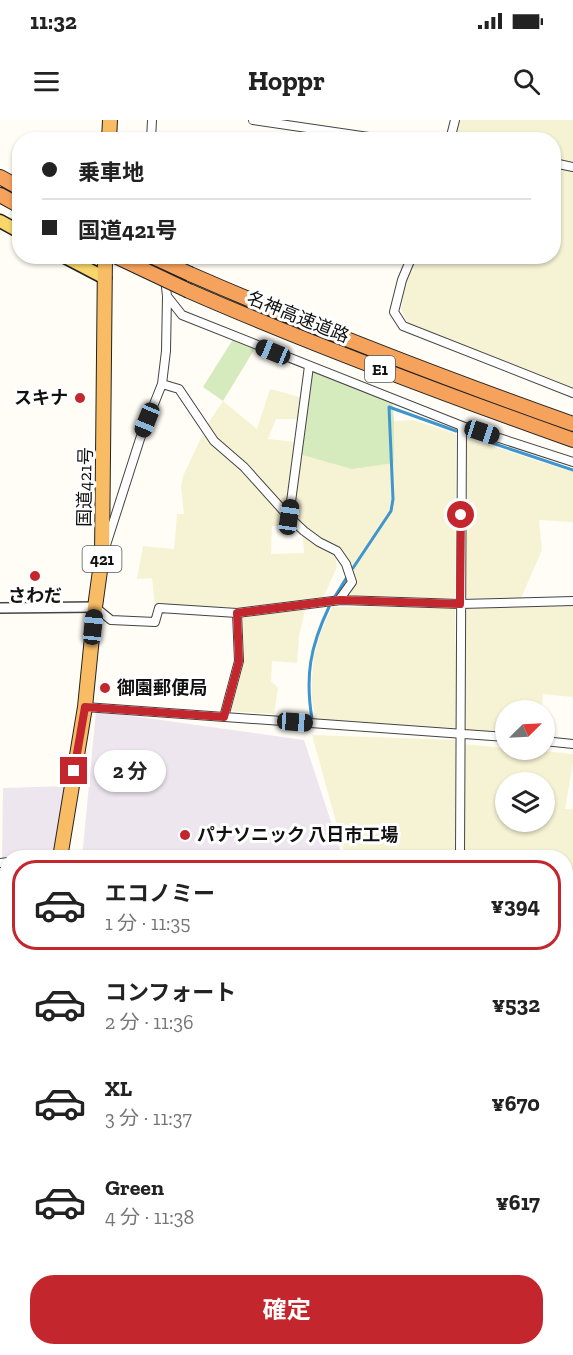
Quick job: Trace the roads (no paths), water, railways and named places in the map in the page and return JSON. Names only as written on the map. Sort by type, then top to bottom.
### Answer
[{"type":"highway","name":"国道421号","points":[[62,850],[85,707],[102,556],[105,264]]},
{"type":"highway","name":"名神高速道路","points":[[132,264],[255,320],[573,440]]},
{"type":"highway","name":"名神高速道路","points":[[168,264],[260,305],[573,424]]},
{"type":"main road","points":[[78,264],[105,278]]},
{"type":"street","points":[[253,120],[335,132]]},
{"type":"street","points":[[102,556],[140,439],[162,384],[166,351],[167,296],[164,264]]},
{"type":"street","points":[[409,264],[394,312],[403,326],[573,393]]},
{"type":"street","points":[[167,296],[182,315],[462,426],[573,462]]},
{"type":"street","points":[[289,517],[309,366]]},
{"type":"street","points":[[162,384],[179,389],[214,441],[244,467],[289,517],[319,542],[337,551],[346,564],[352,582],[339,600]]},
{"type":"street","points":[[460,850],[462,426]]},
{"type":"street","points":[[0,608],[95,607],[111,620],[155,622],[159,608],[237,613],[339,600],[460,604],[573,601]]},
{"type":"street","points":[[224,717],[239,661],[237,613]]},
{"type":"street","points":[[85,707],[495,736]]},
{"type":"street","points":[[555,742],[573,744]]},
{"type":"waterway","points":[[353,568],[391,511],[393,499],[389,407],[456,431]]},
{"type":"waterway","points":[[465,434],[573,470]]},
{"type":"waterway","points":[[334,598],[347,577]]},
{"type":"waterway","points":[[312,719],[309,675],[317,635],[329,607]]},
{"type":"place","name":"スキナ","points":[[80,398]]},
{"type":"place","name":"さわだ","points":[[35,576]]},
{"type":"place","name":"御園郵便局","points":[[105,688]]},
{"type":"place","name":"パナソニック 八日市工場","points":[[185,835]]}]
